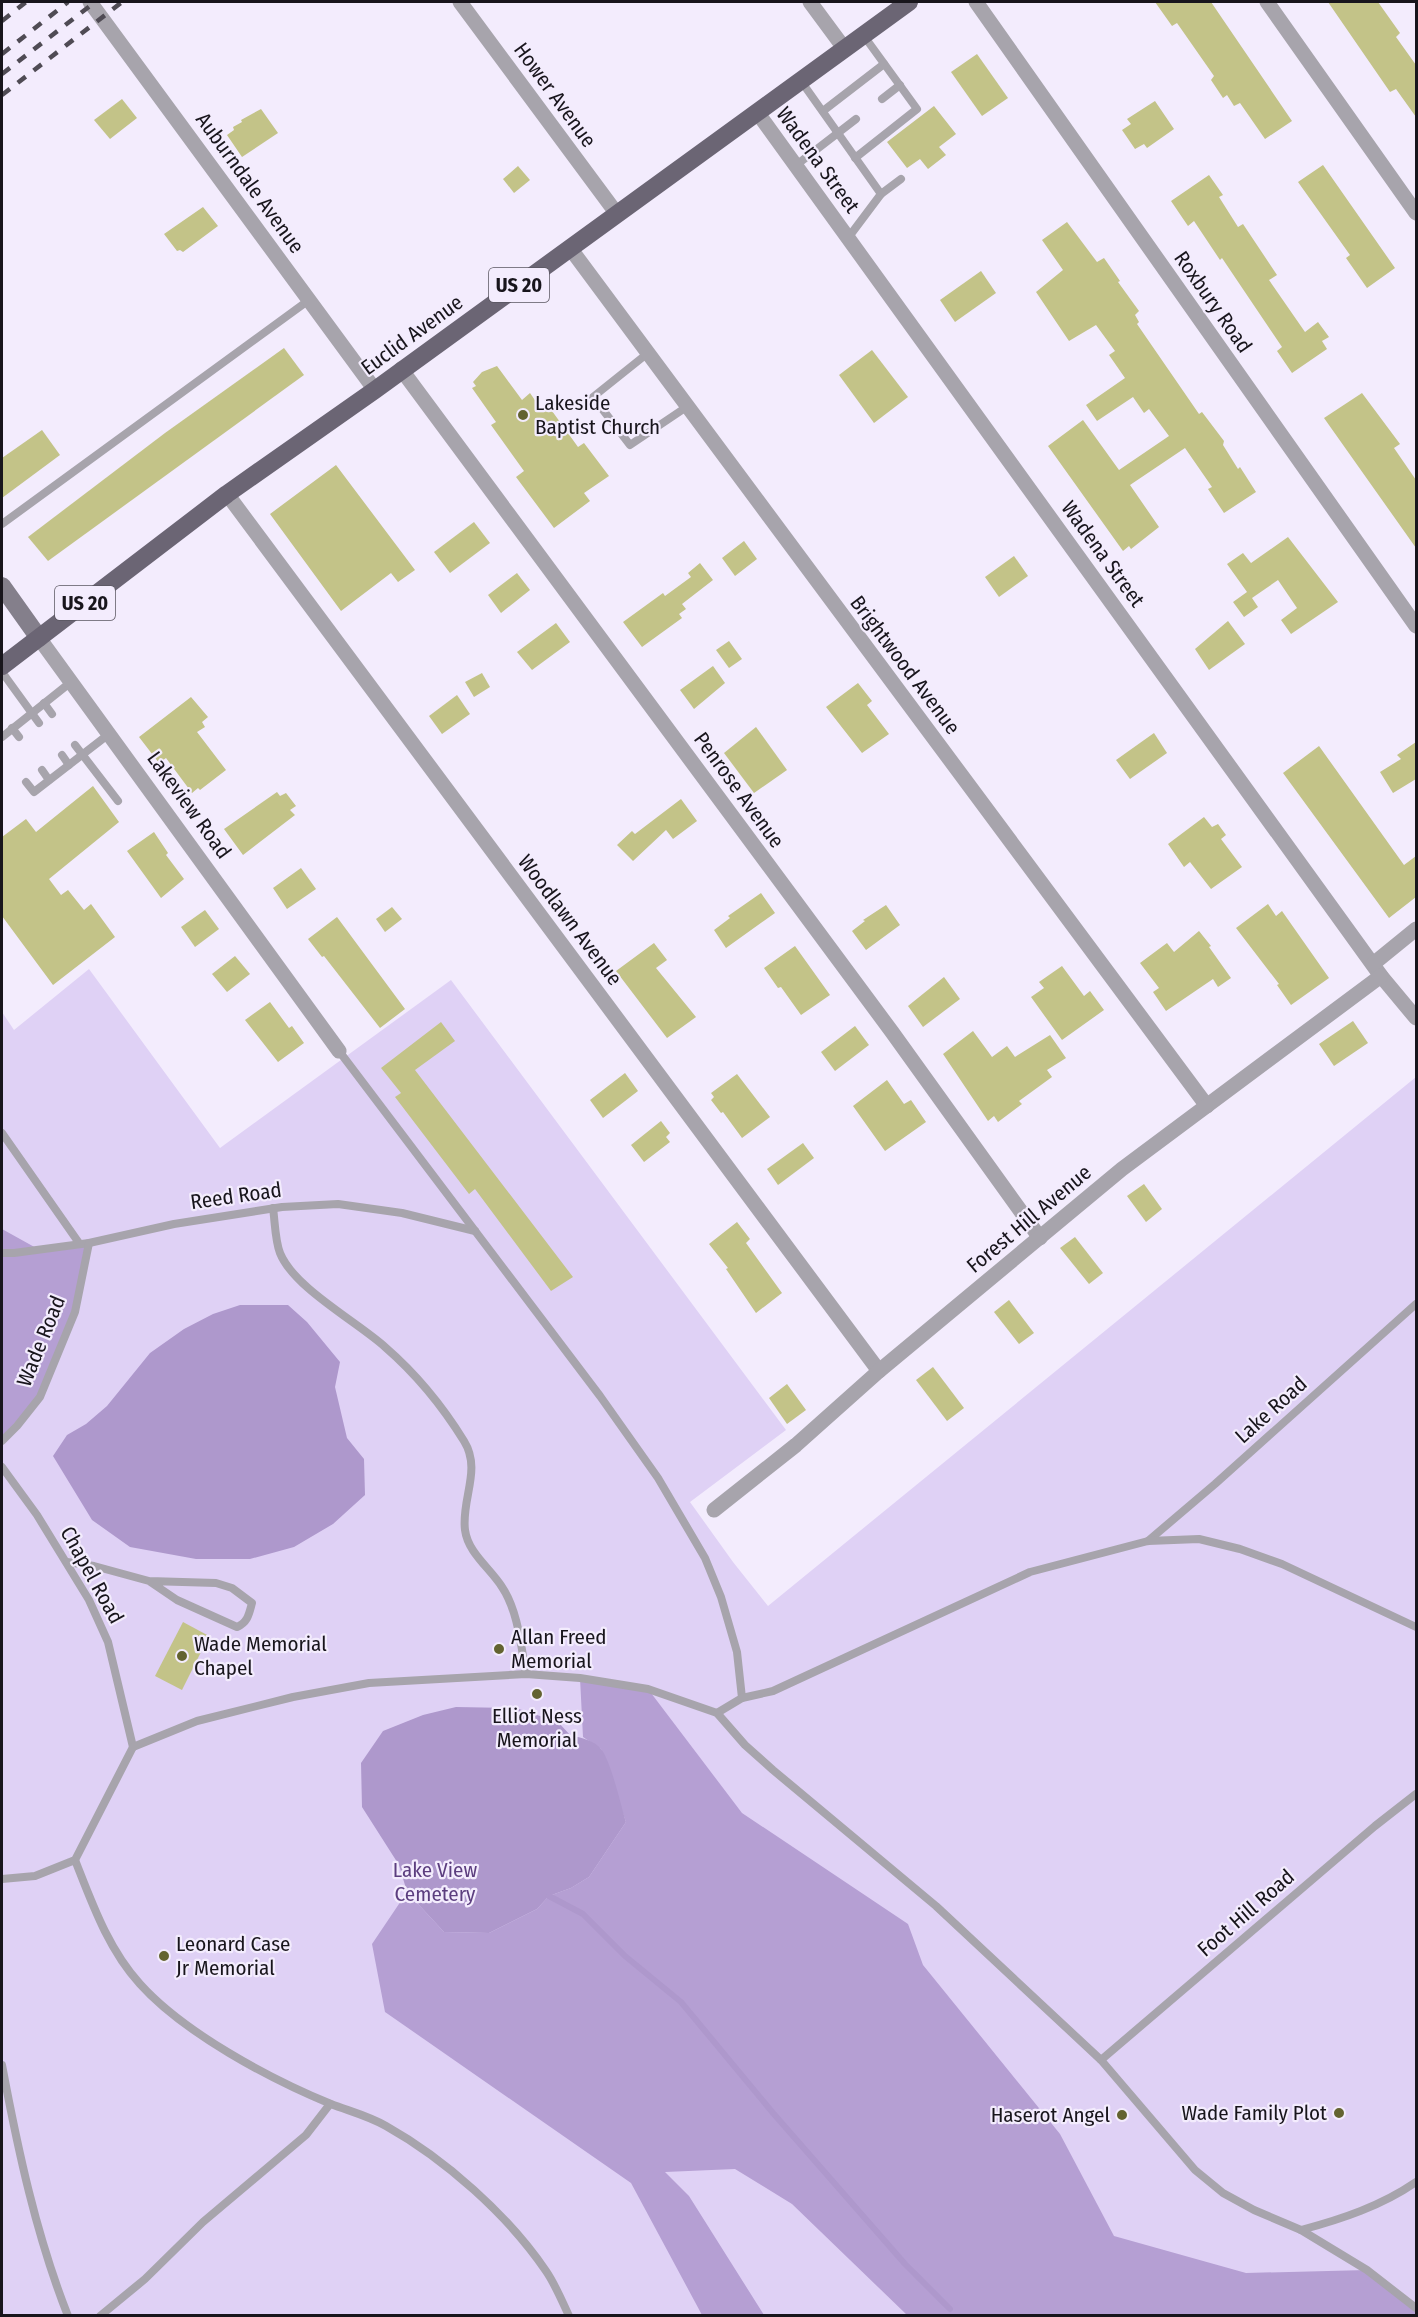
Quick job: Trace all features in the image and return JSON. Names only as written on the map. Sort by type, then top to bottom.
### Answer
[{"type":"main road","name":"Euclid Avenue","points":[[2,666],[227,494],[375,390],[909,2]]},
{"type":"street","name":"Auburndale Avenue","points":[[90,2],[375,390]]},
{"type":"street","name":"Hower Avenue","points":[[460,2],[617,214]]},
{"type":"street","points":[[810,2],[844,48]]},
{"type":"street","name":"Roxbury Road","points":[[976,2],[1416,626]]},
{"type":"street","points":[[1267,2],[1416,213]]},
{"type":"street","name":"Wadena Street","points":[[757,112],[1377,970],[1416,1018]]},
{"type":"street","name":"Brightwood Avenue","points":[[570,248],[1207,1106]]},
{"type":"street","name":"Penrose Avenue","points":[[401,369],[878,1013],[1040,1238]]},
{"type":"street","name":"Woodlawn Avenue","points":[[227,494],[879,1371]]},
{"type":"street","name":"Lakeview Road","points":[[2,586],[339,1051]]},
{"type":"street","name":"Forest Hill Avenue","points":[[714,1510],[796,1445],[879,1371],[1122,1169],[1207,1106],[1377,970],[1416,929]]},
{"type":"lane","points":[[855,158],[917,109],[863,34]]},
{"type":"lane","points":[[823,111],[884,64]]},
{"type":"lane","points":[[801,80],[881,194]]},
{"type":"lane","points":[[882,99],[900,85]]},
{"type":"lane","points":[[795,166],[856,118]]},
{"type":"lane","points":[[848,238],[881,194],[901,179]]},
{"type":"lane","points":[[2,524],[309,300]]},
{"type":"lane","points":[[648,353],[593,397],[630,445],[688,406]]},
{"type":"lane","points":[[2,672],[39,723]]},
{"type":"lane","points":[[2,737],[71,682]]},
{"type":"lane","points":[[44,703],[52,714]]},
{"type":"lane","points":[[12,728],[19,737]]},
{"type":"lane","points":[[26,782],[34,792],[109,734]]},
{"type":"lane","points":[[75,744],[118,801]]},
{"type":"lane","points":[[62,755],[69,765]]},
{"type":"lane","points":[[42,770],[49,780]]},
{"type":"lane","points":[[339,1051],[600,1396],[658,1478],[705,1558],[721,1597],[737,1652],[742,1698]]},
{"type":"lane","points":[[2,1133],[78,1244]]},
{"type":"lane","name":"Reed Road","points":[[2,1252],[14,1253],[89,1243],[174,1224],[273,1208],[338,1204],[402,1213],[475,1231]]},
{"type":"lane","points":[[273,1208],[280,1253],[300,1282],[362,1327],[387,1349],[421,1385],[465,1443],[472,1461],[465,1532],[468,1543],[503,1588],[515,1618],[526,1674]]},
{"type":"lane","name":"Wade Road","points":[[2,1441],[40,1397],[75,1312],[89,1243]]},
{"type":"lane","name":"Lake Road","points":[[1148,1541],[1416,1304]]},
{"type":"lane","name":"Chapel Road","points":[[2,1467],[37,1515],[89,1600],[108,1642],[133,1747]]},
{"type":"lane","points":[[717,1713],[742,1698],[772,1690],[1030,1572],[1148,1541],[1199,1539],[1240,1549],[1282,1564],[1416,1627]]},
{"type":"lane","points":[[67,1562],[94,1566],[149,1581],[206,1582],[232,1588],[252,1603],[248,1618],[237,1627],[177,1600],[149,1581]]},
{"type":"lane","points":[[2,1879],[35,1876],[75,1860],[133,1747],[197,1721],[294,1697],[369,1683],[526,1674],[580,1678],[648,1689],[717,1713],[745,1745],[936,1906],[1101,2060],[1195,2170],[1223,2193],[1254,2210],[1300,2230],[1367,2270],[1416,2308]]},
{"type":"lane","name":"Foot Hill Road","points":[[1101,2060],[1367,1833],[1416,1794]]},
{"type":"lane","points":[[75,1860],[99,1921],[118,1955],[140,1984],[179,2021],[227,2051],[330,2104],[385,2125],[418,2146],[479,2193],[529,2247],[548,2273],[569,2316]]},
{"type":"lane","points":[[2,2065],[16,2139],[35,2213],[52,2275],[68,2316]]},
{"type":"lane","points":[[100,2316],[145,2279],[203,2222],[306,2135],[330,2104]]},
{"type":"lane","points":[[1300,2230],[1344,2218],[1374,2206],[1416,2182]]},
{"type":"green space","name":"Lake View Cemetery","points":[[89,969],[220,1148],[451,980],[786,1430],[690,1502],[768,1606],[1416,1077],[1416,2315],[2,2315],[2,1012],[14,1030]]},
{"type":"shaded area","points":[[2,1229],[38,1249],[89,1243],[75,1312],[40,1397],[2,1441]]},
{"type":"shaded area","points":[[240,1305],[288,1305],[307,1322],[340,1362],[335,1387],[347,1438],[364,1459],[365,1495],[333,1524],[294,1547],[250,1559],[196,1559],[130,1547],[92,1520],[53,1456],[67,1435],[86,1424],[107,1406],[150,1353],[184,1329],[213,1314]]},
{"type":"shaded area","points":[[580,1678],[648,1689],[742,1813],[908,1924],[923,1965],[1060,2134],[1114,2236],[1246,2273],[1367,2270],[1416,2308],[1416,2315],[907,2315],[792,2204],[735,2169],[665,2172],[689,2196],[764,2315],[702,2315],[631,2183],[385,2012],[372,1944],[407,1892],[444,1932],[489,1933],[537,1909],[549,1896],[571,1888],[589,1877],[626,1822],[601,1749],[583,1737]]},
{"type":"shaded area","points":[[456,1707],[516,1708],[558,1722],[571,1736],[583,1738],[595,1744],[605,1755],[626,1822],[589,1877],[571,1888],[549,1896],[537,1909],[489,1933],[444,1932],[407,1892],[399,1865],[362,1807],[361,1763],[383,1731],[423,1715]]},
{"type":"building","points":[[1155,2],[1211,2],[1292,121],[1265,139],[1240,103],[1234,106],[1227,95],[1223,98],[1211,80],[1214,76],[1177,23],[1172,26]]},
{"type":"building","points":[[1328,2],[1378,2],[1400,33],[1396,37],[1416,65],[1416,117],[1396,89],[1390,92]]},
{"type":"building","points":[[977,54],[1008,98],[982,116],[951,72]]},
{"type":"building","points":[[122,99],[137,118],[110,139],[94,120]]},
{"type":"building","points":[[1155,101],[1174,129],[1147,148],[1144,144],[1135,149],[1122,130],[1131,124],[1127,119]]},
{"type":"building","points":[[934,106],[956,134],[939,147],[946,155],[928,169],[920,159],[907,168],[887,142]]},
{"type":"building","points":[[261,109],[278,133],[242,157],[227,135],[234,130],[233,127],[242,122],[241,120]]},
{"type":"building","points":[[1323,165],[1395,268],[1367,288],[1346,258],[1350,255],[1298,182]]},
{"type":"building","points":[[518,166],[530,180],[514,193],[503,179]]},
{"type":"building","points":[[1209,175],[1223,195],[1219,197],[1238,227],[1243,224],[1277,275],[1269,280],[1305,332],[1318,322],[1329,337],[1322,341],[1327,349],[1292,373],[1277,351],[1282,347],[1222,258],[1220,260],[1194,221],[1188,226],[1171,201]]},
{"type":"building","points":[[203,207],[218,226],[183,252],[177,251],[164,234]]},
{"type":"building","points":[[1067,222],[1097,262],[1104,258],[1139,311],[1135,315],[1139,322],[1137,324],[1199,414],[1202,412],[1224,441],[1223,445],[1238,469],[1240,467],[1256,492],[1224,513],[1208,489],[1212,487],[1185,448],[1130,485],[1159,527],[1131,549],[1129,546],[1123,551],[1048,446],[1083,420],[1119,470],[1169,436],[1149,409],[1144,413],[1133,397],[1097,421],[1086,405],[1125,378],[1109,355],[1115,351],[1096,325],[1069,341],[1036,292],[1063,270],[1042,240]]},
{"type":"building","points":[[981,271],[996,293],[955,322],[940,300]]},
{"type":"building","points":[[284,348],[304,375],[48,561],[28,537],[165,433]]},
{"type":"building","points":[[872,350],[908,397],[874,423],[839,375]]},
{"type":"building","points":[[497,366],[522,400],[530,393],[541,409],[547,404],[578,447],[584,443],[609,476],[584,493],[590,501],[554,528],[516,477],[524,471],[491,425],[496,422],[472,388],[476,386],[473,382],[482,372]]},
{"type":"building","points":[[1362,393],[1400,444],[1394,448],[1416,480],[1416,548],[1324,418]]},
{"type":"building","points":[[42,430],[60,455],[2,498],[2,458]]},
{"type":"building","points":[[336,465],[415,570],[398,582],[391,573],[341,611],[270,514]]},
{"type":"building","points":[[474,522],[490,543],[450,573],[434,552]]},
{"type":"building","points":[[1288,537],[1338,602],[1291,634],[1281,620],[1297,608],[1278,580],[1252,598],[1258,607],[1244,617],[1233,602],[1247,592],[1227,564],[1243,553],[1251,563]]},
{"type":"building","points":[[744,541],[757,559],[735,576],[722,558]]},
{"type":"building","points":[[1014,556],[1028,576],[999,597],[985,577]]},
{"type":"building","points":[[700,563],[713,580],[682,604],[686,609],[679,614],[682,618],[642,647],[623,622],[663,593],[665,596],[691,577],[688,573]]},
{"type":"building","points":[[517,573],[530,590],[501,613],[488,595]]},
{"type":"building","points":[[1228,621],[1245,644],[1209,670],[1195,649]]},
{"type":"building","points":[[556,623],[570,642],[532,670],[517,652]]},
{"type":"building","points":[[729,641],[742,659],[729,668],[716,650]]},
{"type":"building","points":[[713,666],[725,683],[694,709],[680,690]]},
{"type":"building","points":[[482,673],[490,687],[474,697],[465,682]]},
{"type":"building","points":[[858,683],[872,701],[867,705],[889,734],[862,753],[826,707]]},
{"type":"building","points":[[457,695],[470,714],[442,734],[429,716]]},
{"type":"building","points":[[191,697],[208,717],[202,722],[205,727],[197,732],[226,770],[200,790],[198,788],[192,793],[166,758],[159,763],[139,737]]},
{"type":"building","points":[[756,727],[787,770],[754,793],[724,753]]},
{"type":"building","points":[[1154,733],[1167,753],[1130,779],[1116,760]]},
{"type":"building","points":[[1416,742],[1416,779],[1393,793],[1380,772],[1401,759],[1397,755]]},
{"type":"building","points":[[1319,746],[1404,865],[1416,856],[1416,897],[1389,918],[1283,773]]},
{"type":"building","points":[[93,786],[119,822],[49,879],[61,895],[68,890],[84,910],[91,904],[115,937],[53,985],[2,916],[2,837],[26,819],[36,832]]},
{"type":"building","points":[[277,792],[280,796],[286,793],[296,806],[290,810],[295,815],[243,855],[224,829]]},
{"type":"building","points":[[681,799],[697,821],[673,839],[666,830],[633,861],[617,845],[632,831],[635,834]]},
{"type":"building","points":[[1204,817],[1212,827],[1218,824],[1226,835],[1221,839],[1242,867],[1211,889],[1190,862],[1184,867],[1168,844]]},
{"type":"building","points":[[154,832],[168,853],[166,855],[184,879],[161,898],[127,851]]},
{"type":"building","points":[[301,868],[316,889],[287,909],[273,888]]},
{"type":"building","points":[[761,893],[775,913],[726,948],[714,930],[730,918],[728,916]]},
{"type":"building","points":[[1268,904],[1276,916],[1282,911],[1329,978],[1291,1005],[1277,985],[1279,984],[1236,928]]},
{"type":"building","points":[[886,905],[900,925],[866,950],[852,931],[865,921],[863,920]]},
{"type":"building","points":[[392,907],[402,919],[385,932],[376,919]]},
{"type":"building","points":[[205,910],[219,929],[195,947],[181,927]]},
{"type":"building","points":[[337,917],[405,1009],[380,1028],[308,939]]},
{"type":"building","points":[[1199,931],[1231,978],[1218,987],[1213,979],[1166,1011],[1153,992],[1159,988],[1140,963],[1167,943],[1174,952]]},
{"type":"building","points":[[654,943],[667,960],[656,968],[696,1017],[667,1038],[616,971]]},
{"type":"building","points":[[795,946],[830,995],[801,1015],[764,968]]},
{"type":"building","points":[[235,956],[250,974],[227,992],[212,974]]},
{"type":"building","points":[[1062,966],[1084,996],[1090,991],[1104,1010],[1062,1040],[1031,997],[1044,988],[1039,982]]},
{"type":"building","points":[[944,977],[960,999],[923,1027],[908,1006]]},
{"type":"building","points":[[270,1002],[289,1028],[292,1026],[304,1043],[278,1062],[245,1020]]},
{"type":"building","points":[[1353,1021],[1368,1043],[1334,1066],[1319,1044]]},
{"type":"building","points":[[441,1022],[455,1041],[415,1070],[573,1277],[551,1291],[475,1189],[469,1194],[395,1097],[401,1093],[381,1068]]},
{"type":"building","points":[[855,1026],[869,1045],[835,1071],[821,1052]]},
{"type":"building","points":[[973,1031],[992,1057],[1007,1046],[1015,1057],[1050,1035],[1066,1058],[1047,1070],[1052,1077],[1019,1101],[1022,1104],[998,1122],[994,1116],[988,1121],[943,1054]]},
{"type":"building","points":[[625,1073],[638,1091],[603,1118],[590,1100]]},
{"type":"building","points":[[737,1074],[770,1117],[742,1138],[711,1100],[714,1097],[711,1093]]},
{"type":"building","points":[[887,1080],[904,1104],[911,1100],[926,1122],[885,1151],[853,1106]]},
{"type":"building","points":[[661,1121],[670,1133],[666,1137],[670,1142],[644,1162],[631,1145]]},
{"type":"building","points":[[803,1143],[814,1158],[778,1185],[767,1169]]},
{"type":"building","points":[[1144,1184],[1162,1209],[1146,1222],[1127,1196]]},
{"type":"building","points":[[737,1222],[750,1239],[746,1243],[782,1293],[756,1313],[726,1269],[728,1268],[709,1244]]},
{"type":"building","points":[[1075,1237],[1103,1273],[1089,1284],[1060,1248]]},
{"type":"building","points":[[1009,1300],[1034,1333],[1019,1344],[994,1312]]},
{"type":"building","points":[[933,1367],[964,1408],[947,1421],[916,1380]]},
{"type":"building","points":[[787,1384],[806,1410],[787,1424],[769,1398]]},
{"type":"building","name":"Wade Memorial Chapel","points":[[183,1622],[209,1636],[182,1690],[155,1676]]},
{"type":"waterway","points":[[549,1896],[583,1914],[625,1956],[681,2002],[773,2113],[905,2264],[950,2309]]},
{"type":"railway","points":[[2,21],[26,2]]},
{"type":"railway","points":[[2,54],[68,2]]},
{"type":"railway","points":[[2,74],[95,2]]},
{"type":"railway","points":[[2,95],[122,2]]},
{"type":"place","name":"Lakeside Baptist Church","points":[[523,415]]},
{"type":"place","name":"Allan Freed Memorial","points":[[499,1649]]},
{"type":"place","name":"Wade Memorial Chapel","points":[[182,1656]]},
{"type":"place","name":"Elliot Ness Memorial","points":[[537,1694]]},
{"type":"place","name":"Leonard Case Jr Memorial","points":[[164,1956]]},
{"type":"place","name":"Wade Family Plot","points":[[1339,2113]]},
{"type":"place","name":"Haserot Angel","points":[[1122,2115]]}]
